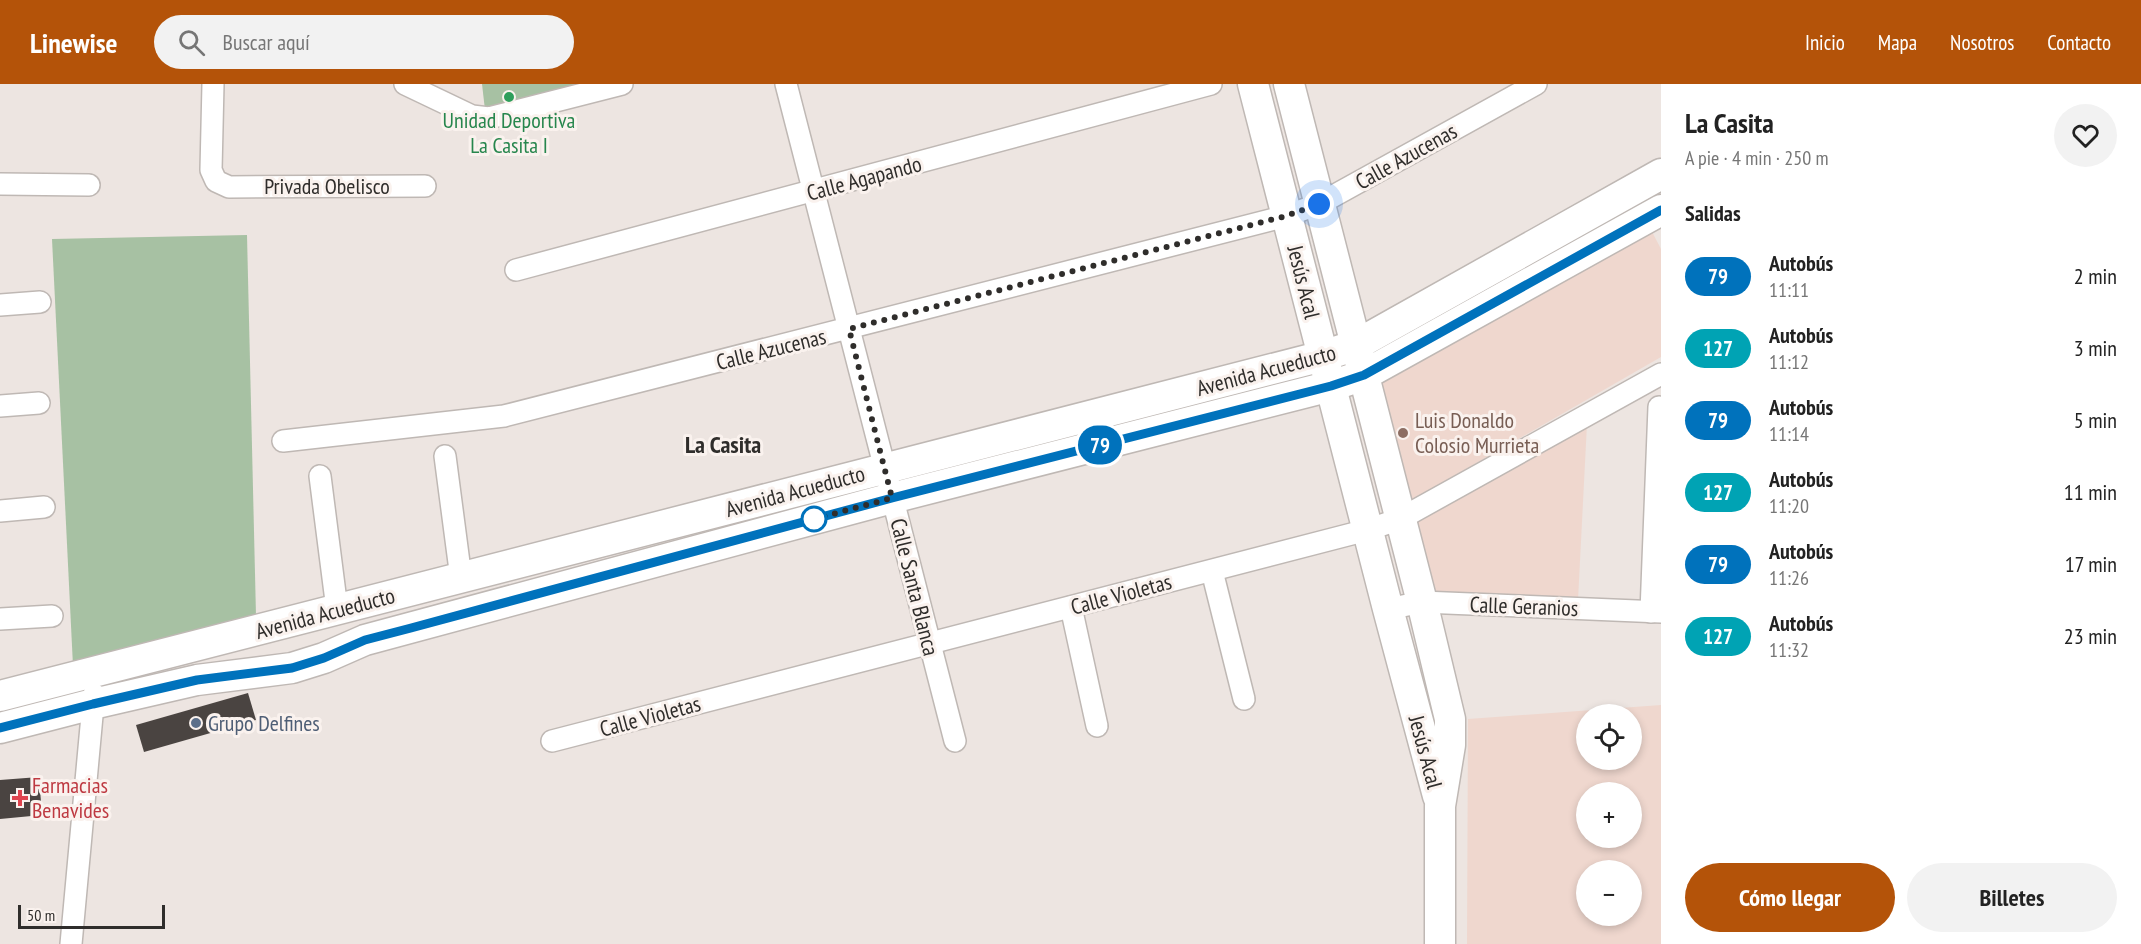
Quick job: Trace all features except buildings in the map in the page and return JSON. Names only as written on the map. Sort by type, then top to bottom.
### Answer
[{"type":"street","name":"Privada Obelisco","points":[[213,84],[211,170],[216,181],[229,187],[425,186]]},
{"type":"street","points":[[405,84],[426,89],[472,116],[489,118],[622,84]]},
{"type":"street","name":"Calle Santa Blanca","points":[[786,84],[955,741]]},
{"type":"street","name":"Calle Agapando","points":[[516,270],[1211,84]]},
{"type":"street","name":"Jesús Acal","points":[[1253,84],[1440,806]]},
{"type":"street","name":"Jesús Acal","points":[[1289,84],[1450,718],[1450,745],[1440,806]]},
{"type":"street","name":"Calle Azucenas","points":[[283,441],[504,416],[1286,216],[1319,204],[1536,84]]},
{"type":"street","name":"Avenida Acueducto","points":[[0,696],[1323,356],[1356,345],[1661,174]]},
{"type":"street","points":[[0,184],[89,185]]},
{"type":"street","name":"Avenida Acueducto","points":[[0,728],[197,680],[292,668],[324,658],[365,640],[892,498],[1331,386],[1364,375],[1661,210]]},
{"type":"street","points":[[0,305],[40,302]]},
{"type":"street","points":[[1653,378],[1660,409],[1656,612]]},
{"type":"street","name":"Calle Violetas","points":[[552,741],[1368,530],[1400,519],[1653,378]]},
{"type":"street","points":[[0,406],[39,403]]},
{"type":"street","points":[[444,456],[460,578]]},
{"type":"street","points":[[320,476],[337,609]]},
{"type":"street","points":[[0,511],[44,507]]},
{"type":"street","points":[[1212,571],[1244,699]]},
{"type":"street","name":"Calle Geranios","points":[[1388,609],[1422,602],[1656,612]]},
{"type":"street","points":[[1071,607],[1097,726]]},
{"type":"street","points":[[0,619],[52,616]]},
{"type":"street","points":[[71,944],[96,671]]},
{"type":"street","points":[[1440,806],[1440,944]]},
{"type":"shaded area","points":[[1649,226],[1661,249],[1661,357],[1405,504],[1377,377]]},
{"type":"shaded area","points":[[1587,424],[1578,600],[1432,594],[1413,521]]},
{"type":"shaded area","points":[[1661,705],[1661,944],[1467,944],[1468,719],[1576,711],[1576,770],[1642,770],[1642,706]]},
{"type":"green space","name":"Unidad Deportiva La Casita I","points":[[482,84],[583,84],[485,110]]},
{"type":"green space","points":[[247,235],[256,616],[73,666],[52,239]]},
{"type":"bus line","name":"79","points":[[0,728],[197,680],[292,668],[324,658],[365,640],[892,498],[1331,386],[1364,375],[1661,210]]},
{"type":"place","name":"Unidad Deportiva La Casita I","points":[[509,97]]},
{"type":"place","name":"Luis Donaldo Colosio Murrieta","points":[[1403,433]]},
{"type":"place","name":"Grupo Delfines","points":[[196,723]]},
{"type":"place","name":"Farmacias Benavides","points":[[20,798]]},
{"type":"district","name":"La Casita","points":[[723,444]]},
{"type":"route","points":[[814,519],[892,498],[849,329],[1286,216],[1319,204]]}]
